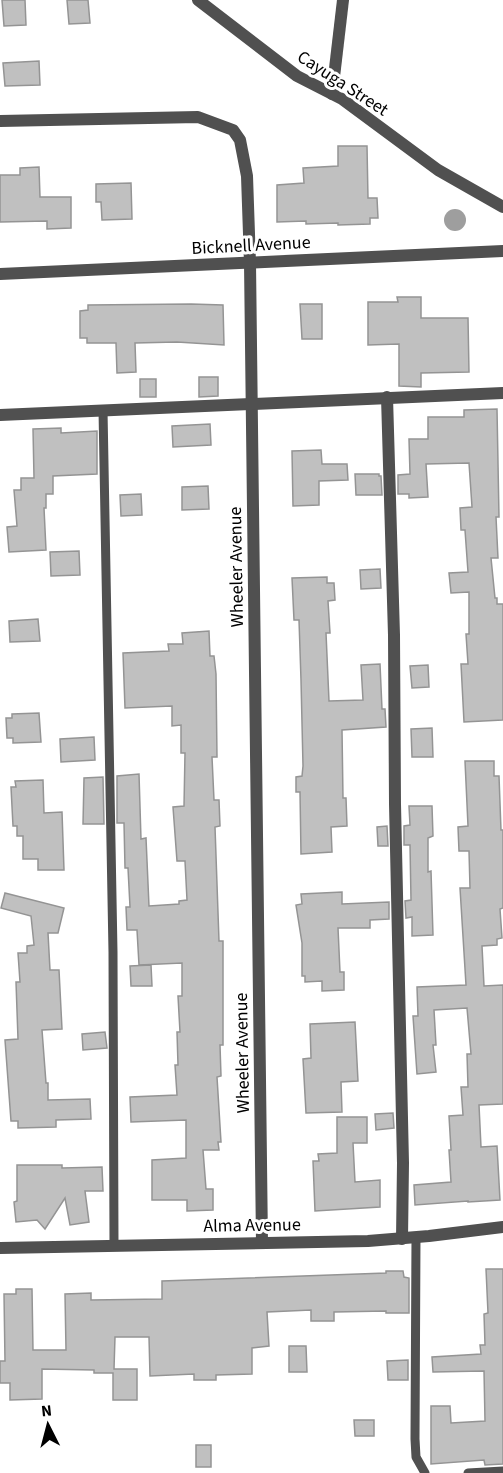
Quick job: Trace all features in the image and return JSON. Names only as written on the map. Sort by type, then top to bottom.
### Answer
[{"type":"street","name":"Cayuga Street","points":[[198,0],[297,76],[342,99],[438,170],[503,207]]},
{"type":"street","points":[[332,94],[343,0]]},
{"type":"street","name":"Wheeler Avenue","points":[[0,121],[198,117],[234,130],[240,140],[247,176],[250,263],[262,1243]]},
{"type":"street","name":"Bicknell Avenue","points":[[0,274],[503,251]]},
{"type":"street","points":[[0,415],[503,393]]},
{"type":"street","points":[[387,398],[394,635],[395,804],[403,1162],[402,1239]]},
{"type":"street","name":"Alma Avenue","points":[[0,1248],[368,1241],[416,1238],[503,1227]]},
{"type":"lane","points":[[103,410],[113,941],[114,1245]]},
{"type":"lane","points":[[416,1238],[415,1439],[416,1457],[425,1473]]},
{"type":"lane","points":[[468,1473],[503,1471]]},
{"type":"shaded area","points":[[455,209],[465,216],[466,220],[459,230],[455,231],[445,224],[444,220],[451,210]]},
{"type":"building","points":[[2,0],[25,0],[26,25],[4,26]]},
{"type":"building","points":[[67,0],[88,0],[90,23],[69,24]]},
{"type":"building","points":[[39,61],[40,85],[5,86],[3,63]]},
{"type":"building","points":[[338,146],[367,146],[368,198],[377,198],[378,218],[370,218],[370,224],[277,222],[277,185],[304,183],[303,168],[338,166]]},
{"type":"building","points":[[39,167],[40,197],[71,197],[71,228],[47,229],[47,221],[0,222],[0,175],[20,175],[20,168]]},
{"type":"building","points":[[131,183],[132,219],[102,220],[101,202],[96,202],[96,184]]},
{"type":"building","points":[[397,297],[421,297],[421,318],[468,318],[469,372],[421,373],[421,387],[399,386],[399,344],[368,345],[368,302],[398,302]]},
{"type":"building","points":[[300,304],[322,304],[322,339],[302,339]]},
{"type":"building","points":[[88,305],[223,305],[224,345],[177,342],[135,343],[136,372],[117,373],[116,343],[87,343],[87,338],[80,338],[80,311],[88,310]]},
{"type":"building","points":[[199,377],[218,377],[218,396],[199,397]]},
{"type":"building","points":[[140,379],[156,379],[156,397],[140,397]]},
{"type":"building","points":[[497,409],[498,558],[491,558],[495,598],[497,598],[497,604],[503,604],[503,720],[464,722],[461,664],[468,664],[466,634],[469,634],[469,592],[451,593],[449,573],[468,572],[465,530],[461,530],[460,508],[472,507],[469,463],[426,464],[428,497],[409,498],[409,494],[398,494],[398,475],[410,474],[409,439],[428,439],[428,417],[464,417],[464,410]]},
{"type":"building","points":[[210,424],[211,445],[173,447],[172,426]]},
{"type":"building","points":[[61,428],[61,433],[97,431],[97,474],[53,476],[53,494],[46,494],[46,508],[44,508],[46,550],[9,552],[7,527],[17,526],[14,490],[21,490],[21,478],[34,478],[33,429]]},
{"type":"building","points":[[321,450],[322,464],[347,464],[348,480],[319,481],[319,505],[293,506],[292,451]]},
{"type":"building","points":[[355,474],[379,474],[382,495],[356,495]]},
{"type":"building","points":[[208,486],[209,509],[182,510],[182,487]]},
{"type":"building","points":[[141,494],[142,515],[121,516],[120,495]]},
{"type":"building","points":[[79,551],[80,575],[51,576],[50,552]]},
{"type":"building","points":[[380,569],[381,588],[361,589],[360,570]]},
{"type":"building","points":[[327,577],[327,583],[334,583],[335,600],[328,601],[330,633],[326,633],[329,701],[363,700],[361,665],[380,664],[382,709],[385,709],[386,727],[342,730],[343,798],[346,798],[347,826],[331,827],[332,852],[301,854],[300,792],[296,792],[296,777],[302,776],[303,766],[301,680],[299,620],[294,620],[292,578]]},
{"type":"building","points":[[38,619],[40,641],[10,642],[9,621]]},
{"type":"building","points":[[209,631],[210,656],[214,656],[216,674],[217,757],[212,757],[214,800],[219,800],[220,826],[215,827],[219,941],[223,941],[223,1045],[220,1045],[221,1076],[217,1077],[221,1142],[218,1142],[219,1150],[203,1150],[206,1189],[213,1189],[213,1210],[187,1211],[187,1200],[152,1200],[152,1160],[186,1158],[186,1120],[131,1122],[130,1097],[177,1095],[175,1065],[178,1065],[177,1032],[180,1032],[178,996],[182,996],[182,963],[139,965],[137,930],[127,930],[126,907],[130,907],[128,868],[125,868],[124,823],[117,823],[117,776],[139,774],[141,839],[146,838],[149,906],[179,904],[179,901],[187,900],[185,861],[177,861],[173,807],[184,806],[185,753],[181,753],[181,725],[172,726],[172,706],[125,708],[123,653],[169,651],[168,644],[183,644],[182,633]]},
{"type":"building","points":[[428,665],[429,687],[412,688],[410,666]]},
{"type":"building","points":[[39,713],[41,742],[13,743],[13,738],[7,738],[6,718],[12,718],[12,714]]},
{"type":"building","points":[[432,728],[433,757],[412,757],[411,729]]},
{"type":"building","points":[[94,737],[95,760],[61,762],[60,739]]},
{"type":"building","points":[[465,761],[494,761],[494,776],[499,776],[501,830],[503,830],[503,908],[500,909],[502,938],[497,939],[497,945],[482,946],[484,986],[503,985],[503,1104],[479,1105],[481,1147],[497,1146],[500,1200],[415,1205],[414,1185],[451,1182],[449,1116],[463,1115],[461,1087],[468,1087],[467,1054],[471,1054],[467,1008],[434,1010],[436,1045],[433,1045],[436,1072],[417,1074],[413,1016],[418,1016],[417,987],[466,985],[460,888],[470,888],[469,851],[459,851],[458,827],[468,826]]},
{"type":"building","points":[[103,777],[104,824],[83,824],[84,778]]},
{"type":"building","points":[[43,780],[44,813],[62,812],[64,870],[38,870],[38,859],[23,859],[23,836],[17,836],[17,826],[13,826],[11,787],[16,787],[15,781]]},
{"type":"building","points":[[409,806],[432,806],[433,836],[428,838],[428,872],[431,871],[433,935],[412,936],[412,917],[406,918],[405,901],[411,900],[410,845],[404,845],[404,826],[410,825]]},
{"type":"building","points":[[387,826],[388,846],[378,846],[377,827]]},
{"type":"building","points":[[342,892],[342,904],[389,902],[389,919],[370,920],[370,928],[338,928],[340,972],[344,972],[344,990],[322,991],[322,981],[305,982],[305,976],[302,976],[302,943],[296,905],[302,904],[301,894]]},
{"type":"building","points":[[5,893],[64,908],[58,933],[48,933],[50,970],[59,970],[62,1029],[42,1030],[48,1100],[90,1099],[91,1119],[56,1120],[56,1127],[18,1128],[18,1121],[11,1121],[5,1040],[18,1039],[16,982],[20,982],[18,953],[27,953],[27,946],[34,945],[31,916],[1,908]]},
{"type":"building","points":[[151,965],[152,986],[131,986],[130,966]]},
{"type":"building","points":[[355,1022],[358,1081],[341,1082],[342,1112],[306,1113],[303,1059],[311,1058],[310,1024]]},
{"type":"building","points":[[105,1032],[107,1048],[83,1050],[82,1034]]},
{"type":"building","points":[[393,1113],[394,1128],[376,1130],[375,1114]]},
{"type":"building","points":[[337,1117],[367,1117],[367,1143],[353,1143],[355,1182],[380,1180],[380,1207],[315,1211],[313,1161],[319,1161],[318,1154],[337,1153]]},
{"type":"building","points":[[17,1165],[62,1165],[62,1168],[102,1167],[103,1191],[85,1191],[89,1222],[70,1225],[65,1198],[45,1229],[37,1220],[16,1222],[14,1202],[17,1201]]},
{"type":"building","points":[[486,1269],[503,1269],[503,1464],[485,1465],[484,1460],[431,1464],[431,1406],[450,1406],[451,1423],[485,1421],[484,1371],[433,1372],[432,1357],[481,1354],[480,1345],[485,1345],[484,1314],[488,1313]]},
{"type":"building","points":[[386,1271],[403,1271],[404,1277],[409,1278],[409,1313],[334,1312],[334,1321],[311,1321],[311,1310],[267,1312],[269,1346],[252,1348],[252,1374],[216,1375],[216,1380],[194,1380],[194,1374],[150,1376],[149,1337],[115,1337],[114,1369],[137,1369],[137,1400],[113,1400],[113,1373],[94,1373],[94,1370],[42,1369],[42,1399],[10,1400],[10,1383],[0,1383],[0,1361],[5,1361],[4,1294],[16,1294],[16,1289],[32,1289],[33,1350],[66,1350],[65,1294],[91,1293],[91,1300],[162,1299],[162,1281],[386,1273]]},
{"type":"building","points":[[289,1346],[306,1346],[307,1372],[289,1372]]},
{"type":"building","points":[[408,1360],[408,1380],[388,1380],[387,1361]]},
{"type":"building","points":[[354,1420],[374,1420],[374,1436],[355,1436]]},
{"type":"building","points":[[196,1445],[211,1445],[211,1467],[196,1467]]}]
